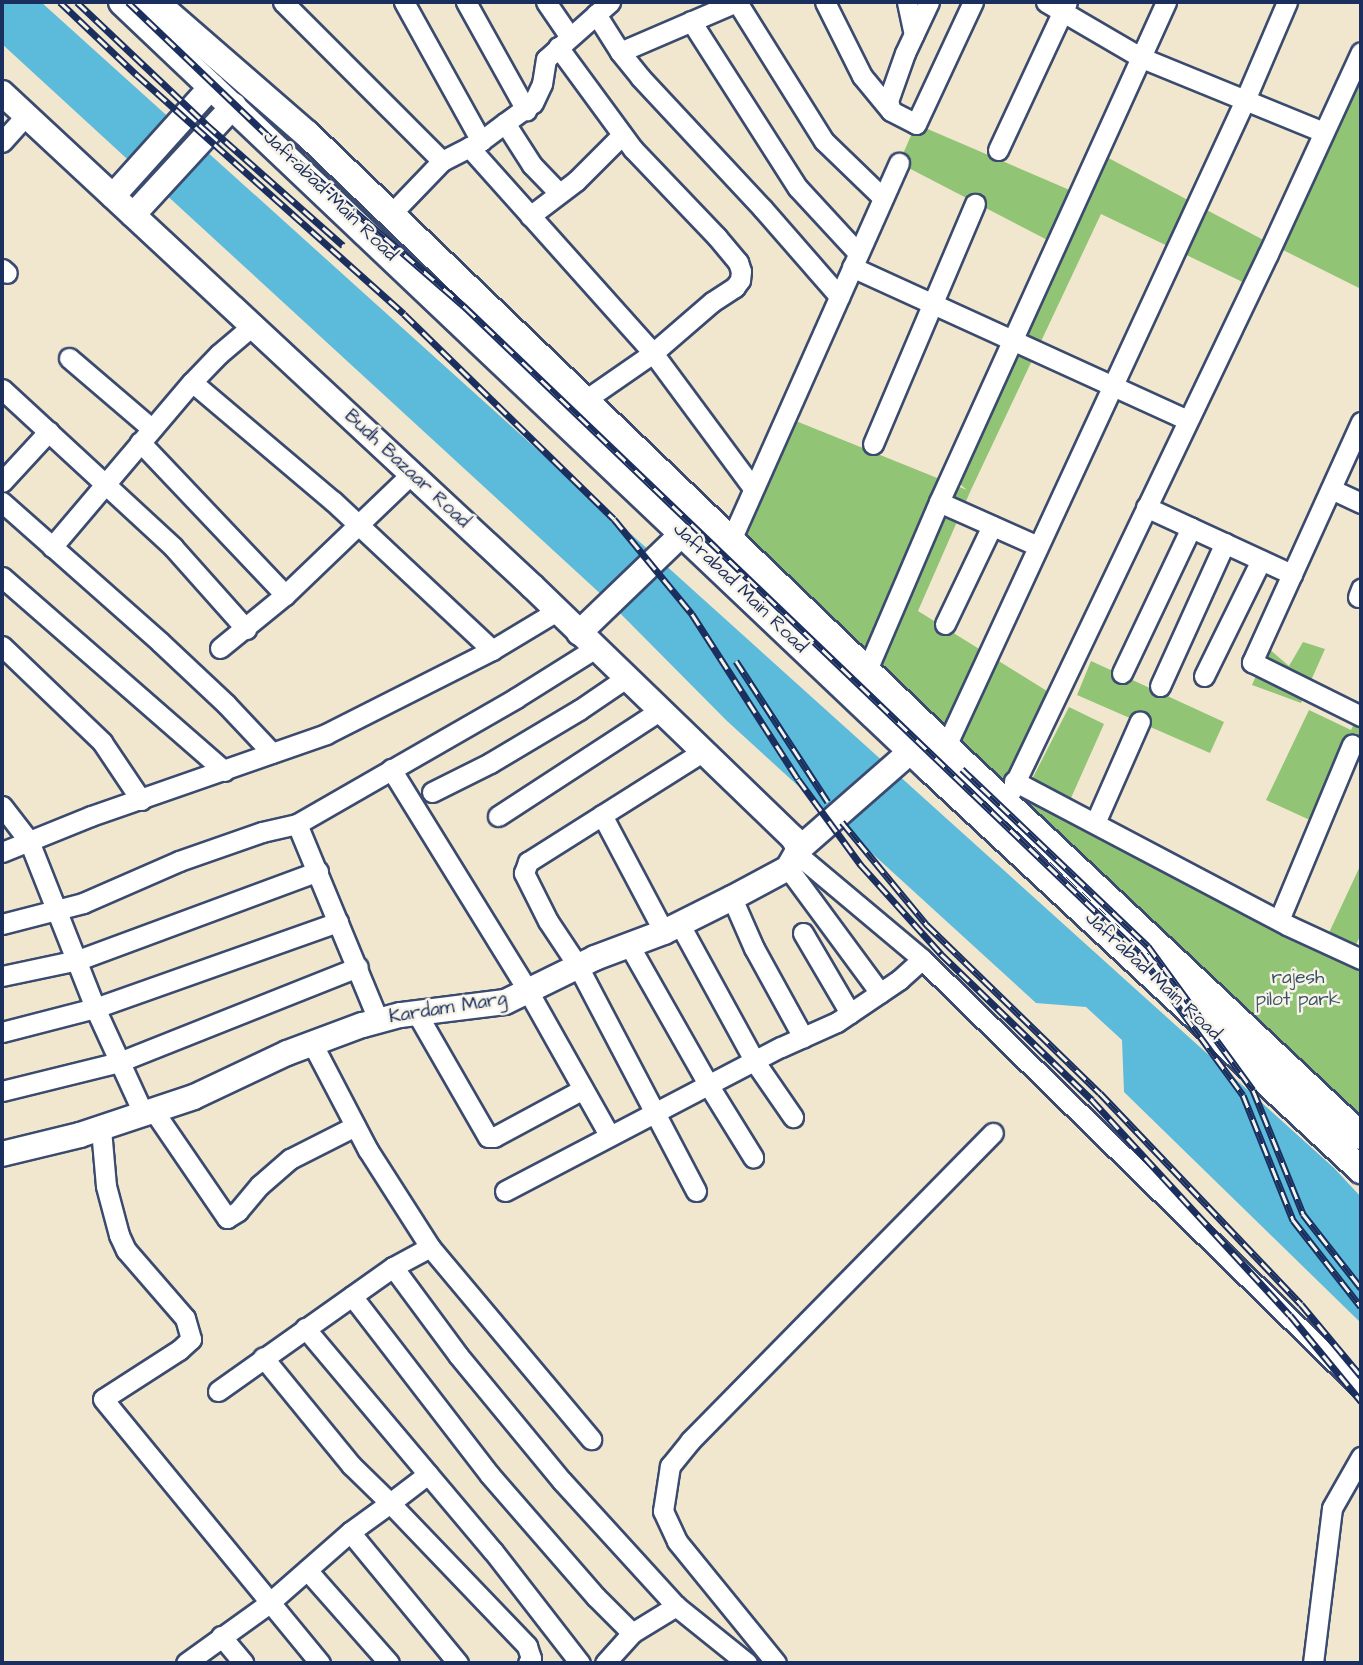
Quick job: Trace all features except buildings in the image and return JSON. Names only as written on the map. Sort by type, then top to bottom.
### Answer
[{"type":"main road","name":"Jafrabad Main Road","points":[[122,2],[911,751],[1361,1170]]},
{"type":"main road","name":"Jafrabad Main Road","points":[[155,2],[307,134],[946,746],[1011,792],[1361,1136]]},
{"type":"street","points":[[283,2],[442,161]]},
{"type":"street","points":[[404,2],[475,144],[530,216],[653,353],[753,488]]},
{"type":"street","points":[[466,2],[526,110]]},
{"type":"street","points":[[546,2],[564,42],[622,135],[717,237],[738,262],[741,271],[740,280],[735,287],[712,302],[653,353],[585,400]]},
{"type":"street","points":[[620,52],[736,2],[824,141],[883,198]]},
{"type":"street","points":[[825,2],[862,76],[891,111],[916,124],[973,2]]},
{"type":"street","points":[[907,2],[914,34]]},
{"type":"street","points":[[891,111],[888,102],[891,88],[929,2]]},
{"type":"street","points":[[867,670],[939,502],[1166,2]]},
{"type":"street","points":[[946,746],[1245,100],[1287,2]]},
{"type":"street","points":[[998,150],[1059,4],[1142,58],[1323,132]]},
{"type":"street","points":[[391,214],[442,161],[475,144],[526,110],[537,95],[546,59],[603,8],[620,52],[839,296]]},
{"type":"street","points":[[691,21],[798,188],[855,260],[933,305],[1188,420]]},
{"type":"street","points":[[991,826],[1011,792],[1361,52]]},
{"type":"street","points":[[113,197],[212,86]]},
{"type":"street","name":"Budh Bazaar Road","points":[[2,93],[412,473],[793,838],[794,857]]},
{"type":"street","points":[[132,215],[234,106]]},
{"type":"street","points":[[2,142],[26,115]]},
{"type":"street","points":[[505,123],[533,165],[559,193]]},
{"type":"street","points":[[530,216],[584,173],[622,135]]},
{"type":"street","points":[[731,540],[899,163]]},
{"type":"street","points":[[873,444],[975,204]]},
{"type":"street","points":[[52,547],[192,382],[252,326]]},
{"type":"street","points":[[69,358],[146,436],[285,595]]},
{"type":"street","points":[[192,382],[258,436],[418,578],[492,650]]},
{"type":"street","points":[[2,389],[173,547],[246,629]]},
{"type":"street","points":[[1361,422],[1252,662],[1361,716]]},
{"type":"street","points":[[2,482],[49,431]]},
{"type":"street","points":[[220,648],[285,595],[412,473]]},
{"type":"street","points":[[1331,489],[1361,503]]},
{"type":"street","points":[[2,502],[160,642],[272,753]]},
{"type":"street","points":[[939,502],[1038,546]]},
{"type":"street","points":[[1146,508],[1292,574]]},
{"type":"street","points":[[945,624],[992,526]]},
{"type":"street","points":[[1122,673],[1191,528]]},
{"type":"street","points":[[2,925],[56,912],[179,861],[262,832],[298,824],[516,698],[586,641],[603,610],[683,533]]},
{"type":"street","points":[[1160,685],[1225,543]]},
{"type":"street","points":[[1204,676],[1261,560]]},
{"type":"street","points":[[2,577],[224,771]]},
{"type":"street","points":[[2,852],[91,816],[326,734],[492,650],[557,611]]},
{"type":"street","points":[[2,646],[102,742],[141,800]]},
{"type":"street","points":[[432,792],[579,710],[626,678]]},
{"type":"street","points":[[498,816],[625,736],[659,711]]},
{"type":"street","points":[[1095,823],[1140,721]]},
{"type":"street","points":[[1279,920],[1352,745]]},
{"type":"street","name":"Kardam Marg","points":[[2,1154],[101,1129],[194,1097],[287,1053],[378,1020],[416,1012],[483,1006],[528,991],[578,966],[671,928],[732,898],[794,857],[911,751]]},
{"type":"street","points":[[696,1191],[657,1112],[578,966],[548,921],[524,873],[527,862],[702,752]]},
{"type":"street","points":[[391,769],[528,991],[609,1135]]},
{"type":"street","points":[[1011,792],[1095,823],[1279,920],[1361,959]]},
{"type":"street","points":[[2,806],[29,841],[119,1062],[148,1111],[227,1218],[238,1211],[260,1185],[290,1159],[355,1126]]},
{"type":"street","points":[[602,815],[755,1062],[793,1117]]},
{"type":"street","points":[[298,824],[378,1020]]},
{"type":"street","points":[[794,857],[922,959],[1361,1388]]},
{"type":"street","points":[[794,857],[880,993]]},
{"type":"street","points":[[2,976],[78,960],[318,871]]},
{"type":"street","points":[[732,898],[754,948],[803,1037]]},
{"type":"street","points":[[2,1032],[95,1008],[338,922]]},
{"type":"street","points":[[803,933],[850,1013]]},
{"type":"street","points":[[629,945],[709,1086],[753,1157]]},
{"type":"street","points":[[505,1191],[850,1013],[922,959]]},
{"type":"street","points":[[2,1091],[119,1062],[358,967]]},
{"type":"street","points":[[416,1012],[488,1137],[494,1137],[583,1089]]},
{"type":"street","points":[[313,1045],[355,1126],[430,1247],[591,1439]]},
{"type":"street","points":[[101,1129],[106,1186],[119,1236],[126,1250],[185,1318],[191,1339],[180,1350],[103,1399],[268,1604],[320,1663]]},
{"type":"street","points":[[774,1663],[677,1541],[663,1511],[670,1466],[690,1441],[993,1133]]},
{"type":"street","points":[[218,1391],[393,1267],[430,1247]]},
{"type":"street","points":[[393,1267],[452,1346],[562,1480],[676,1606],[747,1663]]},
{"type":"street","points":[[352,1296],[489,1474],[596,1597],[632,1633]]},
{"type":"street","points":[[305,1328],[493,1551],[580,1663]]},
{"type":"street","points":[[263,1357],[351,1465],[390,1503],[533,1659]]},
{"type":"street","points":[[1313,1663],[1332,1508],[1361,1457]]},
{"type":"street","points":[[186,1663],[268,1604],[350,1532],[428,1474]]},
{"type":"street","points":[[350,1532],[458,1663]]},
{"type":"street","points":[[307,1570],[389,1663]]},
{"type":"street","points":[[605,1663],[632,1633],[676,1606]]},
{"type":"street","points":[[221,1636],[244,1663]]},
{"type":"green space","points":[[1361,64],[1361,289],[1281,249]]},
{"type":"green space","name":"rajesh pilot park","points":[[916,124],[1079,194],[1099,153],[1273,245],[1253,287],[1101,214],[970,492],[918,611],[1055,696],[1016,781],[1028,787],[1069,707],[1104,724],[1067,807],[1327,937],[1361,864],[1361,934],[1353,951],[1361,956],[1361,1126],[731,540],[786,417],[967,490],[951,477],[1057,245],[899,163]]},
{"type":"green space","points":[[1303,642],[1325,649],[1301,703],[1252,685],[1268,648],[1289,666]]},
{"type":"green space","points":[[1091,661],[1224,722],[1210,753],[1077,695]]},
{"type":"green space","points":[[1361,709],[1361,735],[1355,733],[1312,821],[1266,800],[1309,710],[1351,730]]},
{"type":"water","points":[[2,2],[41,2],[1334,1168],[1361,1197],[1361,1323],[1124,1092],[1122,1040],[1086,1007],[1036,1003],[727,721],[604,597],[2,44]]},
{"type":"railway","points":[[60,2],[137,75],[404,314],[614,519],[692,614],[798,779],[861,865],[941,954],[1092,1100],[1290,1315],[1361,1401]]},
{"type":"railway","points":[[77,2],[206,124],[343,245]]},
{"type":"railway","points":[[128,2],[267,135],[466,308],[1139,953],[1243,1095],[1293,1220],[1361,1307]]},
{"type":"railway","points":[[736,661],[828,802]]},
{"type":"railway","points":[[962,769],[1148,946],[1253,1090],[1303,1214],[1361,1288]]},
{"type":"railway","points":[[842,822],[927,925],[1100,1093],[1301,1304],[1361,1376]]}]
